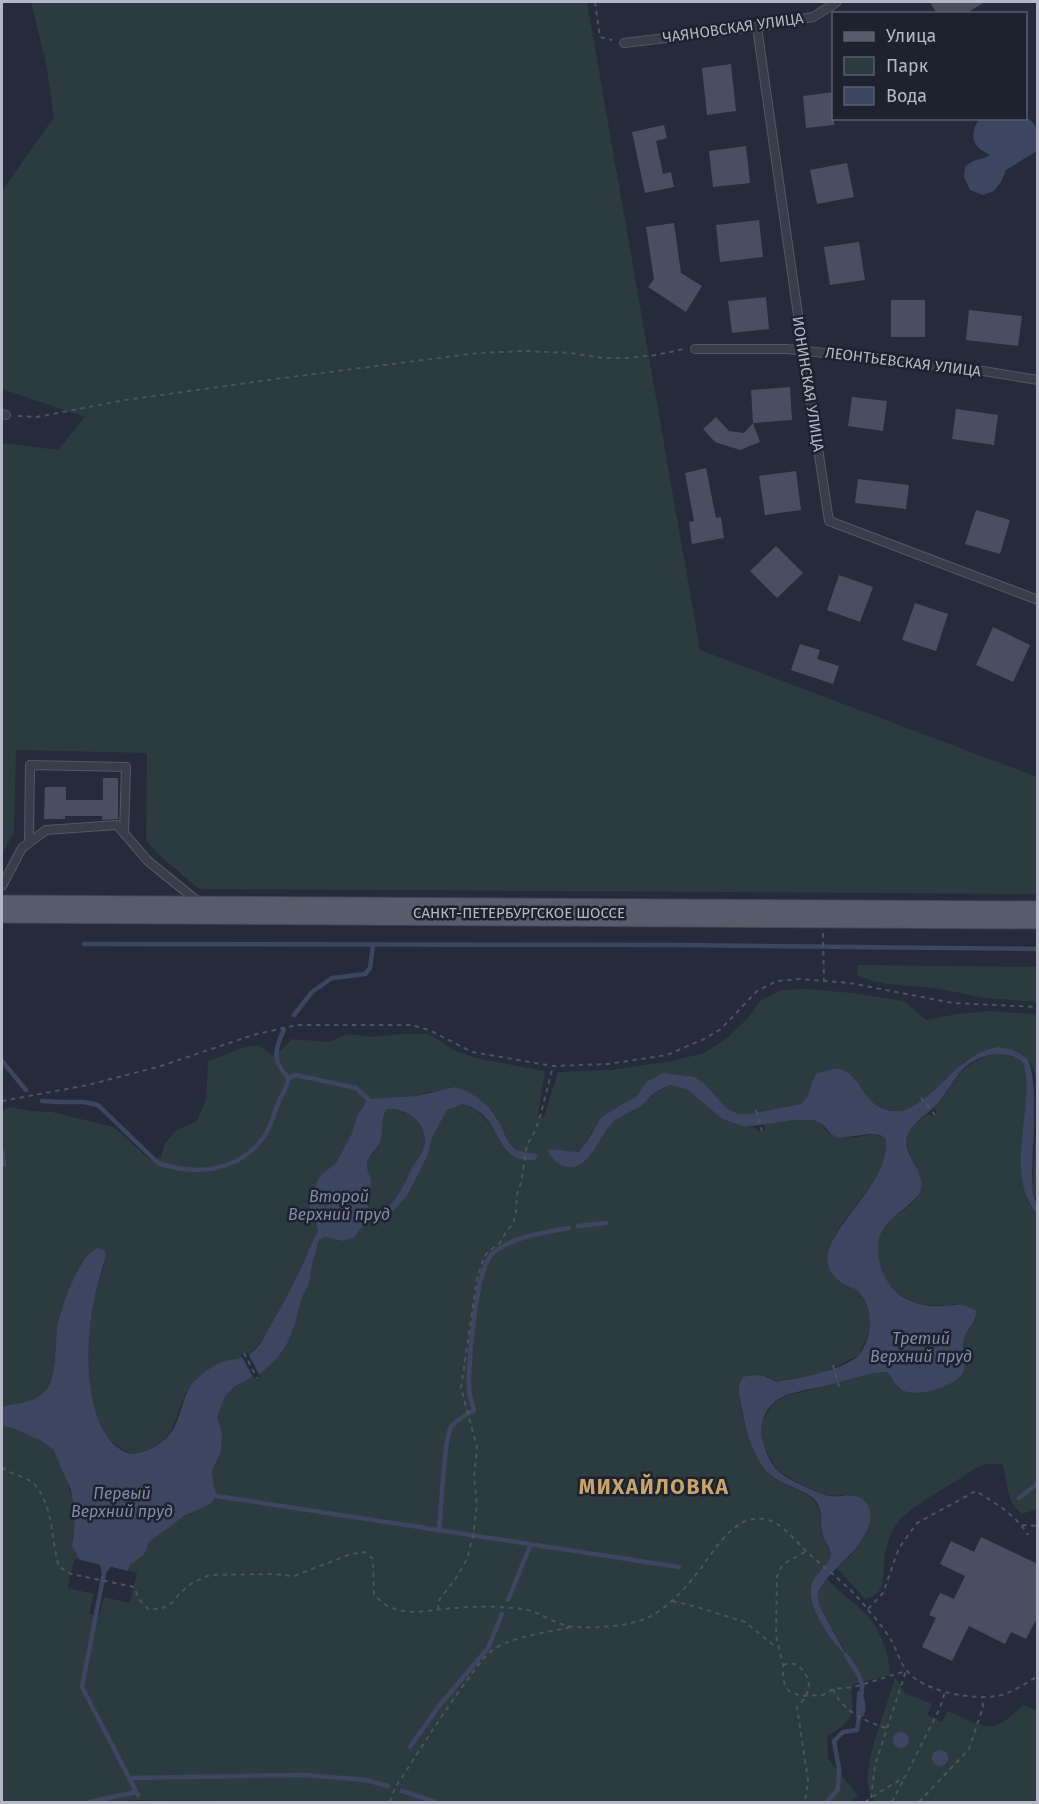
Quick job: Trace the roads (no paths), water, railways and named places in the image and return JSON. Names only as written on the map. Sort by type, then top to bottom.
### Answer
[{"type":"main road","name":"САНКТ-ПЕТЕРБУРГСКОЕ ШОССЕ","points":[[2,909],[1038,915]]},
{"type":"main road","name":"САНКТ-ПЕТЕРБУРГСКОЕ ШОССЕ","points":[[2,925],[1038,931]]},
{"type":"lane","name":"ЧАЯНОВСКАЯ УЛИЦА","points":[[624,43],[757,27],[813,16],[837,2]]},
{"type":"lane","name":"ИОНИНСКАЯ УЛИЦА","points":[[757,27],[829,521],[1038,600]]},
{"type":"lane","name":"ЛЕОНТЬЕВСКАЯ УЛИЦА","points":[[695,349],[803,350],[965,368],[1038,380]]},
{"type":"lane","points":[[29,843],[30,765],[126,767],[124,833]]},
{"type":"lane","points":[[2,886],[22,848],[46,830],[117,825],[148,861],[211,911]]},
{"type":"water","points":[[1027,118],[1036,127],[1037,136],[1037,151],[1006,170],[994,191],[983,195],[970,190],[964,177],[965,167],[990,155],[977,147],[975,143],[973,134],[979,120],[1027,120]]},
{"type":"water","name":"Третий Верхний пруд","points":[[999,1047],[1022,1055],[1028,1060],[1031,1070],[1034,1101],[1032,1182],[1037,1214],[1027,1197],[1022,1178],[1021,1157],[1026,1077],[1022,1062],[1008,1055],[992,1054],[976,1059],[964,1068],[936,1105],[910,1130],[906,1141],[907,1148],[920,1176],[921,1190],[913,1201],[886,1225],[879,1239],[878,1248],[883,1272],[899,1295],[922,1305],[962,1305],[976,1311],[975,1319],[964,1340],[965,1365],[962,1374],[943,1387],[916,1393],[900,1389],[887,1372],[800,1391],[773,1403],[761,1427],[767,1453],[776,1469],[785,1476],[824,1495],[855,1496],[867,1504],[870,1514],[865,1534],[818,1591],[819,1605],[849,1660],[821,1623],[811,1597],[814,1579],[828,1562],[831,1554],[822,1531],[818,1504],[811,1496],[781,1482],[764,1468],[754,1452],[747,1432],[739,1385],[743,1377],[752,1375],[768,1377],[776,1382],[832,1370],[852,1361],[861,1352],[870,1328],[867,1307],[858,1291],[834,1276],[827,1257],[836,1235],[876,1178],[882,1165],[886,1139],[880,1135],[871,1134],[838,1138],[815,1120],[794,1120],[745,1127],[722,1119],[688,1090],[670,1085],[656,1092],[643,1105],[613,1122],[589,1157],[576,1166],[569,1167],[560,1164],[548,1152],[549,1149],[578,1152],[601,1118],[636,1097],[646,1082],[663,1073],[694,1077],[705,1084],[726,1108],[738,1114],[750,1114],[801,1104],[808,1096],[817,1073],[839,1069],[854,1078],[870,1100],[878,1106],[901,1111],[924,1099],[963,1063],[985,1050]]},
{"type":"water","name":"Первый Верхний пруд","points":[[456,1087],[464,1090],[488,1106],[515,1149],[538,1155],[535,1160],[514,1157],[505,1148],[487,1119],[473,1108],[463,1104],[447,1110],[407,1196],[394,1210],[363,1226],[354,1237],[344,1241],[325,1237],[319,1240],[309,1284],[302,1297],[287,1344],[262,1372],[234,1387],[225,1397],[217,1416],[222,1433],[221,1453],[212,1470],[217,1496],[210,1504],[184,1516],[149,1542],[144,1555],[130,1565],[128,1571],[111,1567],[107,1574],[101,1572],[100,1565],[80,1560],[72,1546],[75,1516],[71,1490],[53,1449],[40,1440],[2,1426],[2,1406],[36,1398],[49,1385],[54,1370],[59,1319],[72,1283],[84,1260],[98,1248],[106,1252],[93,1305],[89,1342],[90,1386],[94,1407],[101,1426],[111,1441],[125,1452],[143,1452],[161,1443],[169,1435],[191,1385],[198,1377],[219,1363],[247,1356],[262,1340],[290,1290],[318,1231],[309,1210],[314,1189],[320,1176],[336,1163],[352,1133],[357,1116],[368,1099],[416,1096]],"holes":[[[387,1109],[394,1109],[414,1118],[422,1128],[425,1142],[422,1152],[397,1197],[385,1208],[369,1211],[371,1183],[367,1161],[381,1140],[385,1112]]]},
{"type":"water","points":[[860,1691],[865,1703],[863,1717],[856,1714],[857,1692]]},
{"type":"water","points":[[901,1732],[907,1734],[909,1740],[907,1746],[901,1748],[895,1746],[893,1740],[895,1734]]},
{"type":"water","points":[[940,1750],[946,1752],[948,1758],[946,1764],[940,1766],[934,1764],[932,1758],[934,1752]]},
{"type":"waterway","points":[[84,944],[682,945],[1038,949]]},
{"type":"waterway","points":[[294,1015],[312,992],[332,978],[365,974],[370,968],[373,945]]},
{"type":"waterway","points":[[284,1030],[276,1056],[280,1067],[289,1078]]},
{"type":"waterway","points":[[2,1061],[26,1090]]},
{"type":"waterway","points":[[42,1101],[84,1102],[98,1105],[158,1163],[201,1170],[229,1164],[253,1149],[268,1130],[289,1078],[296,1075],[356,1088],[368,1099]]},
{"type":"waterway","points":[[2,1151],[4,1165]]},
{"type":"waterway","points":[[578,1226],[606,1223]]},
{"type":"waterway","points":[[439,1530],[445,1460],[451,1427],[474,1410],[469,1391],[470,1359],[477,1296],[486,1263],[492,1254],[508,1243],[569,1228]]},
{"type":"waterway","points":[[1019,1498],[1038,1483]]},
{"type":"waterway","points":[[217,1496],[679,1567]]},
{"type":"waterway","points":[[508,1600],[531,1544]]},
{"type":"waterway","points":[[104,1573],[82,1687],[138,1795]]},
{"type":"waterway","points":[[410,1747],[439,1706],[488,1648],[502,1614]]},
{"type":"waterway","points":[[846,1655],[861,1679],[861,1696]]},
{"type":"waterway","points":[[827,1802],[838,1789],[839,1769],[834,1741],[843,1732],[857,1730],[860,1711]]},
{"type":"waterway","points":[[129,1778],[305,1775],[366,1780],[388,1786]]},
{"type":"waterway","points":[[402,1791],[435,1802]]},
{"type":"waterway","points":[[89,1802],[136,1792]]},
{"type":"district","name":"МИХАЙЛОВКА","points":[[654,1487]]},
{"type":"water label","name":"Второй Верхний пруд","points":[[339,1205]]}]
